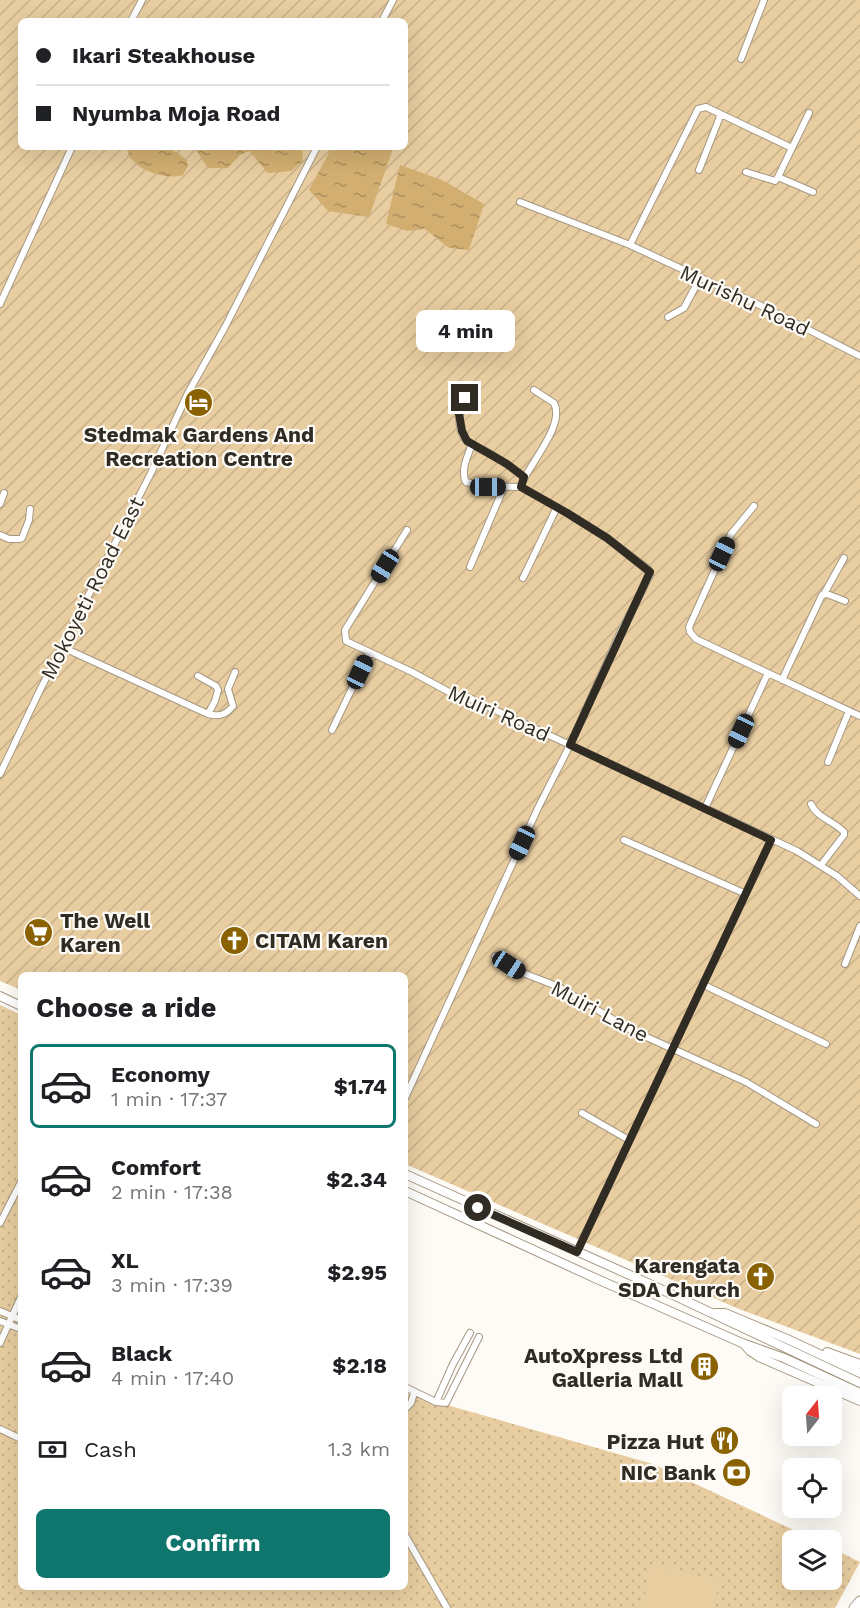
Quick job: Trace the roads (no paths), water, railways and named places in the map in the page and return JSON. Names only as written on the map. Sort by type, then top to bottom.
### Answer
[{"type":"highway","points":[[854,1608],[860,1601]]},
{"type":"main road","points":[[0,996],[18,1005]]},
{"type":"main road","points":[[408,1175],[860,1383]]},
{"type":"main road","points":[[408,1192],[742,1343],[784,1358],[860,1392]]},
{"type":"main road","points":[[709,1313],[725,1313],[860,1373]]},
{"type":"main road","points":[[787,1339],[860,1364]]},
{"type":"main road","points":[[742,1343],[759,1357],[860,1401]]},
{"type":"street","points":[[133,18],[142,0]]},
{"type":"street","points":[[384,18],[393,0]]},
{"type":"street","points":[[741,58],[764,0]]},
{"type":"street","points":[[630,245],[698,109],[705,107],[722,114],[792,148]]},
{"type":"street","points":[[746,172],[773,181],[778,177],[809,113]]},
{"type":"street","points":[[699,170],[722,114]]},
{"type":"street","points":[[0,304],[71,150]]},
{"type":"street","name":"Mokoyeti Road East","points":[[0,774],[151,473],[188,393],[225,327],[315,150]]},
{"type":"street","points":[[778,177],[813,192]]},
{"type":"street","name":"Murishu Road","points":[[520,202],[630,245],[778,314],[860,356]]},
{"type":"street","points":[[668,316],[684,308],[700,278]]},
{"type":"street","points":[[521,487],[524,477],[547,440],[557,414],[554,403],[534,390]]},
{"type":"street","points":[[471,391],[462,403],[459,414],[464,436],[472,444],[507,464],[524,477]]},
{"type":"street","points":[[408,1091],[538,808],[570,745],[650,572],[607,538],[521,487],[482,486],[464,480],[465,467],[472,444]]},
{"type":"street","points":[[470,567],[504,487]]},
{"type":"street","points":[[0,504],[4,493]]},
{"type":"street","points":[[754,506],[731,534],[690,624],[689,630],[692,636],[860,716]]},
{"type":"street","points":[[523,578],[557,507]]},
{"type":"street","points":[[0,535],[22,538],[30,509]]},
{"type":"street","name":"Muiri Road","points":[[407,530],[345,630],[346,641],[462,699],[463,695],[771,840],[821,865],[860,896]]},
{"type":"street","points":[[782,680],[844,558]]},
{"type":"street","points":[[824,594],[845,601]]},
{"type":"street","points":[[62,647],[208,714],[218,716],[232,708],[233,703],[228,689],[235,672]]},
{"type":"street","points":[[332,730],[369,653]]},
{"type":"street","points":[[705,808],[768,673]]},
{"type":"street","points":[[198,676],[216,686],[218,690],[208,714]]},
{"type":"street","points":[[828,762],[849,711]]},
{"type":"street","points":[[811,804],[821,816],[844,832],[844,836],[821,865]]},
{"type":"street","points":[[624,840],[746,894]]},
{"type":"street","name":"Muiri Lane","points":[[577,1252],[771,840]]},
{"type":"street","points":[[845,964],[860,926]]},
{"type":"street","name":"Muiri Lane","points":[[495,956],[523,974],[559,987],[631,1030],[746,1082],[816,1124]]},
{"type":"street","points":[[704,985],[826,1044]]},
{"type":"street","points":[[582,1113],[629,1140]]},
{"type":"street","points":[[0,1223],[18,1188]]},
{"type":"street","points":[[0,1343],[18,1304]]},
{"type":"street","points":[[0,1311],[18,1318]]},
{"type":"street","points":[[0,1321],[18,1328]]},
{"type":"street","points":[[436,1402],[470,1333]]},
{"type":"street","points":[[408,1389],[436,1402],[447,1401],[479,1337]]},
{"type":"street","points":[[408,1406],[414,1393]]},
{"type":"street","points":[[0,1429],[18,1438]]},
{"type":"street","points":[[408,1540],[447,1608]]},
{"type":"water","points":[[128,150],[170,150],[181,155],[187,161],[188,166],[183,175],[157,174],[140,167]]},
{"type":"water","points":[[196,150],[302,150],[303,161],[291,171],[268,173],[249,151],[240,155],[228,168],[208,168]]},
{"type":"water","points":[[330,150],[393,150],[369,217],[328,211],[309,190]]},
{"type":"water","points":[[400,165],[442,180],[484,204],[469,250],[449,248],[425,229],[407,231],[386,224]]},
{"type":"place","name":"Stedmak Gardens And Recreation Centre","points":[[199,403]]},
{"type":"place","name":"The Well Karen","points":[[39,932]]},
{"type":"place","name":"CITAM Karen","points":[[234,940]]},
{"type":"place","name":"Karengata SDA Church","points":[[761,1277]]},
{"type":"place","name":"AutoXpress Ltd Galleria Mall","points":[[704,1367]]},
{"type":"place","name":"Pizza Hut","points":[[725,1441]]},
{"type":"place","name":"NIC Bank","points":[[737,1472]]}]
